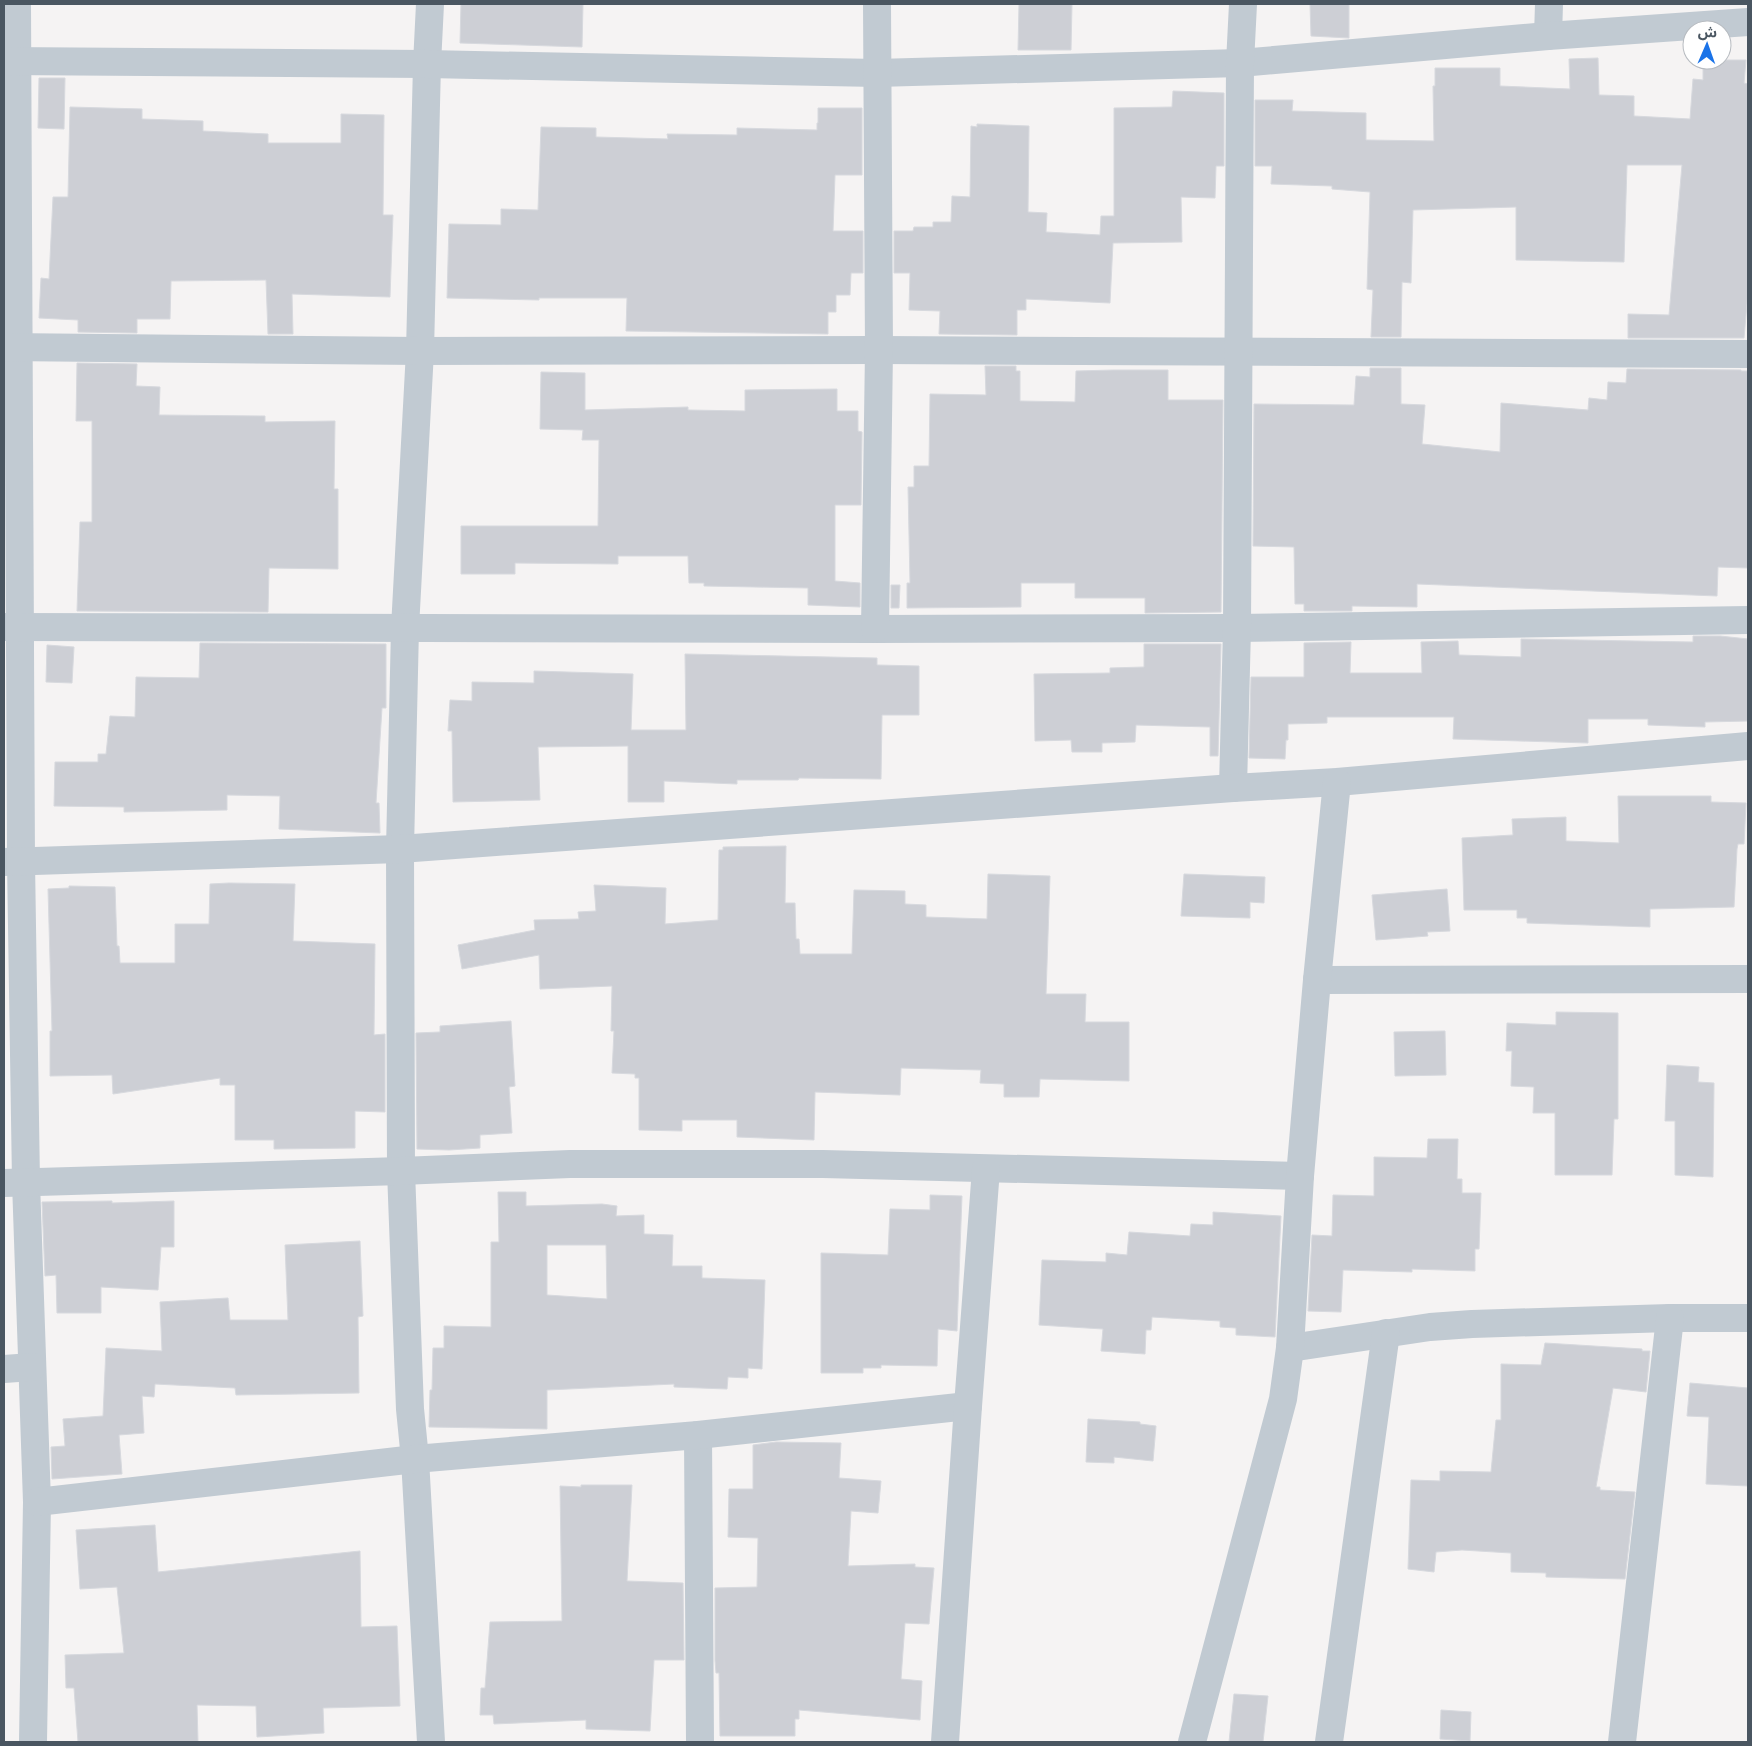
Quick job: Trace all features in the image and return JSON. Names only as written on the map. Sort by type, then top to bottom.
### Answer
[{"type":"street","points":[[17,4],[10,61],[15,1182],[32,1367],[38,1502],[33,1742]]},
{"type":"street","points":[[430,4],[420,351],[405,628],[400,849],[401,1171],[410,1409],[415,1459],[431,1742]]},
{"type":"street","points":[[875,629],[879,350],[878,4]]},
{"type":"street","points":[[1234,788],[1238,628],[1240,62],[1243,4]]},
{"type":"street","points":[[1548,36],[1549,4]]},
{"type":"street","points":[[10,61],[427,64],[877,73],[1240,62],[1548,36],[1748,22]]},
{"type":"street","points":[[11,347],[420,351],[879,350],[1748,354]]},
{"type":"street","points":[[12,627],[1238,628],[1748,620]]},
{"type":"street","points":[[13,862],[400,849],[1337,782],[1748,746]]},
{"type":"street","points":[[1192,1742],[1282,1399],[1290,1348],[1300,1176],[1337,782]]},
{"type":"street","points":[[1317,980],[1748,979]]},
{"type":"street","points":[[15,1182],[401,1171],[570,1164],[823,1164],[1300,1176]]},
{"type":"street","points":[[945,1742],[986,1169]]},
{"type":"street","points":[[1290,1348],[1386,1333],[1472,1324],[1670,1318],[1748,1318]]},
{"type":"street","points":[[1622,1742],[1670,1318]]},
{"type":"street","points":[[1329,1742],[1386,1333]]},
{"type":"street","points":[[4,1369],[32,1367]]},
{"type":"street","points":[[38,1502],[415,1459],[698,1435],[968,1406]]},
{"type":"street","points":[[698,1435],[700,1742]]},
{"type":"building","points":[[461,4],[583,4],[582,47],[460,43]]},
{"type":"building","points":[[1019,4],[1072,4],[1071,50],[1018,50]]},
{"type":"building","points":[[1310,4],[1349,4],[1349,38],[1311,36]]},
{"type":"building","points":[[1598,58],[1599,95],[1634,96],[1634,116],[1690,119],[1693,79],[1703,80],[1703,70],[1732,70],[1732,60],[1746,60],[1744,83],[1748,84],[1748,292],[1744,338],[1628,338],[1628,314],[1669,315],[1682,165],[1627,165],[1624,262],[1516,260],[1516,207],[1413,210],[1411,283],[1402,282],[1401,337],[1371,337],[1373,290],[1367,289],[1370,192],[1332,189],[1332,186],[1271,184],[1272,166],[1255,166],[1255,100],[1293,100],[1292,111],[1366,113],[1366,140],[1434,141],[1433,86],[1435,86],[1435,68],[1500,68],[1500,86],[1570,89],[1569,59]]},
{"type":"building","points":[[39,78],[65,78],[64,129],[38,128]]},
{"type":"building","points":[[1173,91],[1224,93],[1224,166],[1216,166],[1215,198],[1181,197],[1182,242],[1113,243],[1110,303],[1026,299],[1026,310],[1017,310],[1017,335],[939,334],[940,311],[909,310],[910,273],[894,273],[894,231],[913,231],[914,227],[933,227],[933,222],[951,222],[952,196],[970,197],[971,126],[977,127],[977,124],[1029,126],[1028,212],[1047,213],[1046,232],[1100,235],[1101,216],[1114,216],[1114,108],[1172,107]]},
{"type":"building","points":[[70,107],[142,109],[142,119],[203,121],[203,131],[268,134],[268,143],[341,143],[341,114],[384,115],[383,215],[393,215],[390,297],[292,294],[293,334],[268,334],[266,280],[171,281],[170,319],[137,319],[137,333],[78,332],[78,320],[39,318],[41,278],[49,279],[53,197],[68,197]]},
{"type":"building","points":[[818,108],[862,108],[862,175],[835,175],[833,231],[863,231],[863,273],[851,273],[850,295],[836,295],[836,312],[828,312],[828,334],[626,331],[627,298],[539,298],[539,300],[447,298],[449,224],[501,225],[501,209],[538,210],[541,127],[596,128],[596,137],[668,139],[667,134],[737,135],[737,128],[817,130]]},
{"type":"building","points":[[77,363],[137,364],[136,386],[160,387],[159,415],[265,416],[265,422],[335,421],[334,489],[338,489],[338,569],[269,568],[268,612],[77,611],[80,522],[92,522],[92,421],[76,421]]},
{"type":"building","points":[[985,366],[1016,366],[1016,371],[1020,371],[1020,401],[1075,402],[1076,371],[1114,370],[1168,370],[1168,400],[1223,400],[1221,612],[1145,613],[1145,598],[1075,598],[1075,583],[1021,583],[1021,607],[907,608],[907,583],[910,583],[908,487],[914,487],[914,466],[929,466],[930,394],[986,395]]},
{"type":"building","points":[[1370,368],[1401,368],[1401,404],[1425,405],[1422,444],[1500,452],[1501,403],[1588,410],[1589,398],[1607,400],[1608,382],[1626,383],[1627,369],[1748,371],[1748,568],[1718,567],[1717,596],[1417,584],[1417,607],[1352,606],[1352,611],[1304,611],[1304,604],[1295,604],[1294,547],[1253,546],[1254,404],[1354,405],[1356,376],[1370,377]]},
{"type":"building","points":[[541,372],[585,373],[585,410],[688,407],[688,410],[745,411],[745,390],[837,389],[837,411],[858,411],[858,431],[862,432],[861,505],[835,505],[835,581],[860,583],[860,607],[808,605],[808,588],[704,586],[704,583],[689,583],[688,556],[618,556],[618,564],[515,563],[515,574],[461,574],[461,526],[598,526],[599,440],[582,440],[583,430],[540,429]]},
{"type":"building","points":[[891,585],[900,585],[899,608],[891,608]]},
{"type":"building","points":[[1693,636],[1748,639],[1748,721],[1705,722],[1705,727],[1648,725],[1648,719],[1588,719],[1588,743],[1453,739],[1454,717],[1327,717],[1327,723],[1288,724],[1285,759],[1249,758],[1251,677],[1304,677],[1304,643],[1351,642],[1350,673],[1422,673],[1421,642],[1458,641],[1459,655],[1521,657],[1521,639],[1693,642]]},
{"type":"building","points":[[200,643],[386,644],[386,708],[382,708],[376,803],[379,803],[380,833],[279,829],[280,796],[227,795],[227,810],[124,812],[124,807],[54,806],[55,762],[98,762],[98,754],[106,754],[110,716],[135,717],[136,677],[199,678]]},
{"type":"building","points":[[1144,644],[1221,644],[1218,756],[1210,756],[1210,727],[1136,725],[1135,742],[1102,743],[1102,752],[1072,752],[1071,740],[1035,741],[1034,674],[1110,673],[1110,668],[1144,667]]},
{"type":"building","points":[[47,645],[74,647],[72,683],[46,682]]},
{"type":"building","points":[[685,654],[877,658],[877,665],[919,666],[919,715],[882,715],[881,779],[799,778],[798,780],[737,780],[737,784],[664,781],[664,802],[628,802],[628,746],[538,747],[540,800],[453,802],[452,731],[448,731],[450,700],[472,701],[472,682],[534,683],[534,671],[633,674],[631,730],[686,730]]},
{"type":"building","points":[[1618,796],[1711,796],[1711,802],[1746,803],[1744,844],[1738,844],[1737,849],[1734,907],[1650,909],[1650,927],[1527,923],[1527,918],[1517,918],[1517,910],[1464,910],[1462,838],[1513,835],[1512,819],[1566,817],[1566,841],[1619,843]]},
{"type":"building","points":[[786,846],[785,903],[795,903],[796,939],[799,939],[800,954],[852,954],[854,890],[905,891],[905,904],[926,905],[926,917],[987,919],[988,874],[1050,876],[1046,994],[1086,994],[1085,1022],[1129,1022],[1129,1081],[1040,1079],[1039,1097],[1004,1097],[1004,1084],[980,1083],[981,1070],[901,1068],[900,1095],[815,1092],[814,1140],[737,1137],[737,1120],[682,1120],[682,1131],[639,1130],[639,1078],[635,1078],[635,1074],[612,1073],[614,1031],[611,1031],[612,986],[540,989],[539,955],[462,969],[458,945],[535,930],[534,920],[579,919],[578,912],[596,911],[594,885],[666,888],[665,924],[718,920],[719,850],[723,850],[723,847]]},
{"type":"building","points":[[1184,874],[1265,877],[1264,903],[1250,902],[1250,918],[1181,916]]},
{"type":"building","points":[[210,884],[295,884],[293,941],[375,944],[374,1035],[385,1034],[385,1112],[355,1111],[355,1148],[274,1149],[274,1140],[235,1140],[235,1085],[220,1085],[220,1078],[113,1094],[112,1075],[50,1076],[50,1031],[52,1031],[48,889],[69,888],[69,886],[115,887],[117,946],[119,946],[120,963],[175,963],[175,924],[209,924]]},
{"type":"building","points":[[1447,889],[1450,931],[1427,932],[1428,936],[1376,940],[1372,895]]},
{"type":"building","points":[[1556,1012],[1618,1013],[1618,1119],[1614,1119],[1612,1175],[1555,1175],[1555,1113],[1533,1113],[1534,1087],[1511,1086],[1512,1051],[1506,1051],[1507,1023],[1556,1025]]},
{"type":"building","points":[[511,1021],[515,1086],[509,1087],[512,1133],[480,1135],[480,1148],[449,1150],[417,1149],[416,1033],[440,1032],[440,1026]]},
{"type":"building","points":[[1445,1031],[1446,1075],[1395,1076],[1394,1032]]},
{"type":"building","points":[[1667,1065],[1699,1067],[1698,1082],[1714,1083],[1713,1177],[1675,1175],[1675,1121],[1665,1121]]},
{"type":"building","points":[[1428,1139],[1458,1139],[1457,1179],[1462,1179],[1462,1193],[1481,1193],[1479,1249],[1475,1249],[1475,1271],[1412,1269],[1412,1272],[1343,1270],[1341,1312],[1308,1311],[1312,1235],[1332,1236],[1333,1195],[1374,1196],[1374,1157],[1427,1158]]},
{"type":"building","points":[[498,1192],[526,1192],[526,1206],[602,1204],[617,1206],[616,1216],[644,1215],[644,1234],[673,1235],[672,1266],[702,1266],[702,1278],[765,1280],[762,1369],[748,1368],[748,1378],[728,1377],[727,1389],[674,1387],[674,1384],[547,1390],[547,1429],[429,1427],[433,1348],[444,1348],[444,1326],[491,1327],[491,1242],[499,1242]],"holes":[[[547,1245],[606,1245],[607,1299],[547,1295]]]},
{"type":"building","points":[[930,1195],[962,1196],[957,1331],[938,1329],[937,1366],[881,1365],[881,1368],[863,1368],[863,1373],[821,1373],[821,1253],[888,1255],[890,1209],[930,1210]]},
{"type":"building","points":[[112,1201],[112,1203],[174,1201],[174,1247],[161,1247],[158,1290],[101,1287],[101,1313],[57,1313],[56,1275],[45,1276],[42,1202]]},
{"type":"building","points":[[1213,1212],[1281,1216],[1275,1337],[1236,1335],[1236,1328],[1220,1327],[1220,1321],[1152,1317],[1151,1330],[1146,1330],[1145,1354],[1101,1351],[1103,1329],[1039,1325],[1042,1260],[1106,1262],[1106,1253],[1127,1255],[1129,1232],[1190,1236],[1191,1224],[1213,1225]]},
{"type":"building","points":[[360,1241],[363,1316],[358,1317],[359,1393],[236,1395],[235,1388],[155,1384],[154,1397],[142,1396],[144,1433],[119,1435],[122,1474],[52,1479],[51,1447],[65,1446],[63,1419],[103,1416],[106,1348],[162,1351],[160,1302],[228,1298],[230,1320],[288,1320],[285,1245]]},
{"type":"building","points":[[1545,1343],[1650,1351],[1646,1392],[1613,1388],[1596,1487],[1600,1487],[1600,1490],[1635,1492],[1625,1579],[1546,1577],[1546,1573],[1511,1572],[1511,1553],[1462,1550],[1436,1552],[1434,1572],[1408,1569],[1411,1480],[1440,1481],[1440,1471],[1491,1472],[1496,1420],[1501,1420],[1501,1364],[1541,1365]]},
{"type":"building","points":[[1690,1383],[1748,1388],[1748,1486],[1706,1484],[1709,1417],[1687,1416]]},
{"type":"building","points":[[1088,1419],[1140,1422],[1140,1424],[1156,1426],[1153,1461],[1114,1457],[1114,1463],[1086,1462]]},
{"type":"building","points":[[776,1442],[841,1443],[839,1478],[881,1481],[878,1513],[851,1511],[848,1566],[915,1564],[915,1567],[934,1568],[929,1624],[905,1623],[901,1679],[922,1681],[920,1720],[799,1710],[799,1719],[795,1719],[795,1736],[720,1736],[719,1673],[716,1673],[715,1660],[715,1588],[757,1587],[758,1538],[728,1537],[729,1489],[753,1489],[753,1445]]},
{"type":"building","points":[[581,1485],[632,1485],[627,1581],[683,1583],[684,1660],[654,1660],[650,1731],[586,1729],[586,1720],[494,1724],[493,1715],[480,1715],[481,1688],[485,1688],[490,1622],[562,1621],[560,1486],[581,1487]]},
{"type":"building","points":[[155,1525],[158,1572],[360,1551],[361,1627],[397,1626],[400,1706],[323,1708],[324,1733],[257,1737],[256,1706],[197,1705],[198,1742],[78,1742],[74,1688],[66,1688],[65,1655],[124,1653],[117,1587],[80,1589],[76,1530]]},
{"type":"building","points":[[1234,1694],[1268,1696],[1263,1742],[1229,1742]]},
{"type":"building","points":[[1441,1710],[1471,1712],[1470,1741],[1440,1739]]}]
